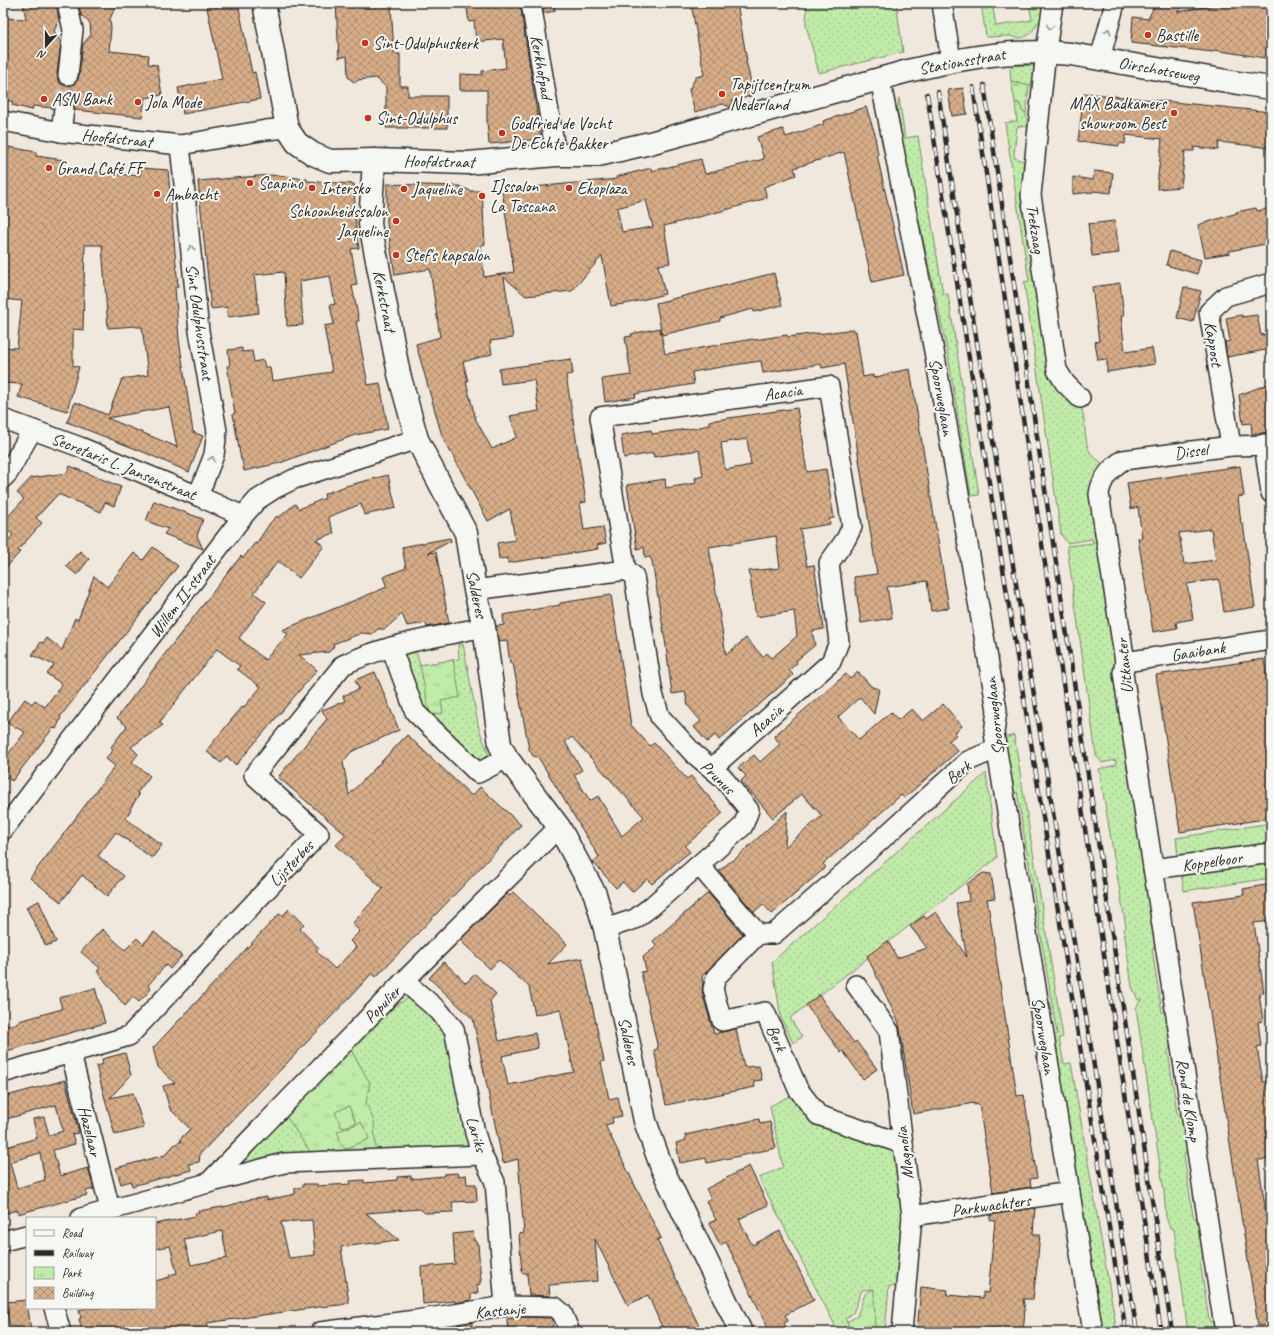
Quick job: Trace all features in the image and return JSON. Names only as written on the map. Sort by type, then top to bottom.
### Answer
[{"type":"street","points":[[67,3],[73,30],[68,75]]},
{"type":"street","points":[[264,3],[287,128]]},
{"type":"street","name":"Kerkhofpad","points":[[531,3],[556,155]]},
{"type":"street","points":[[942,3],[951,61]]},
{"type":"street","name":"Trekzaag","points":[[1053,3],[1046,51],[1031,196],[1057,370],[1065,383],[1080,398]]},
{"type":"street","points":[[1100,59],[1115,3]]},
{"type":"street","name":"Stationsstraat","points":[[880,79],[951,61],[1003,53],[1046,51]]},
{"type":"street","name":"Oirschotseweg","points":[[1046,51],[1271,88]]},
{"type":"street","name":"Hoofdstraat","points":[[3,121],[61,132],[180,145],[266,130],[287,128],[297,143],[313,154],[330,161],[374,160],[468,163],[556,155],[598,154],[650,143],[880,79]]},
{"type":"street","name":"Spoorweglaan","points":[[880,79],[934,351],[997,710],[994,733],[996,749],[1093,1332]]},
{"type":"street","points":[[61,132],[64,110]]},
{"type":"street","name":"Sint Odulphusstraat","points":[[180,145],[199,331],[217,431],[214,455],[198,496]]},
{"type":"street","name":"Kerkstraat","points":[[374,160],[370,224],[399,374],[417,439]]},
{"type":"street","name":"Kappost","points":[[1231,446],[1209,312],[1226,296],[1271,283]]},
{"type":"street","name":"Acacia","points":[[626,570],[600,417],[829,386],[852,527],[846,539],[829,563],[839,642],[831,662],[712,768]]},
{"type":"street","name":"Secretaris L. Jansenstraat","points":[[3,419],[80,447],[243,516]]},
{"type":"street","points":[[3,478],[8,473],[32,430]]},
{"type":"street","name":"Willem II-straat","points":[[3,830],[243,516],[257,500],[294,479],[417,439]]},
{"type":"street","name":"Salderes","points":[[417,439],[466,533],[475,590],[484,627],[500,745],[507,758],[559,827],[595,894],[605,929],[645,1121],[662,1168],[741,1332]]},
{"type":"street","points":[[1267,444],[1271,492]]},
{"type":"street","name":"Dissel","points":[[1113,467],[1123,460],[1231,446],[1267,444]]},
{"type":"street","name":"Uitkanter","points":[[1113,467],[1102,483],[1099,494],[1125,662],[1123,667],[1124,680],[1153,869]]},
{"type":"street","points":[[475,590],[626,570]]},
{"type":"street","name":"Prunus","points":[[605,929],[635,919],[652,906],[743,826],[749,810],[723,778],[694,754],[660,717],[653,694],[634,576],[626,570]]},
{"type":"street","name":"Lijsterbes","points":[[3,1073],[129,1036],[319,834],[254,775],[343,665],[364,655],[391,647],[484,627]]},
{"type":"street","name":"Gaaibank","points":[[1125,662],[1271,640]]},
{"type":"street","points":[[391,647],[415,712],[444,741],[478,773],[507,758]]},
{"type":"street","name":"Berk","points":[[903,1144],[818,1115],[798,1089],[765,1012],[722,1021],[713,989],[716,978],[758,934],[774,934],[968,762],[996,749]]},
{"type":"street","name":"Populier","points":[[208,1183],[404,981],[559,827]]},
{"type":"street","name":"Koppelboor","points":[[1153,869],[1271,853]]},
{"type":"street","points":[[699,865],[758,934]]},
{"type":"street","name":"Rond de Klomp","points":[[1153,869],[1225,1332]]},
{"type":"street","name":"Lariks","points":[[404,981],[439,1011],[454,1029],[475,1133],[482,1155],[495,1182],[506,1306]]},
{"type":"street","name":"Magnolia","points":[[856,985],[889,1031],[912,1216],[902,1332]]},
{"type":"street","name":"Hazelaar","points":[[71,1054],[110,1209]]},
{"type":"street","points":[[84,1217],[284,1163],[482,1155]]},
{"type":"street","name":"Parkwachters","points":[[912,1216],[1070,1192]]},
{"type":"street","points":[[3,1241],[26,1235]]},
{"type":"street","name":"Kastanje","points":[[320,1332],[416,1320],[506,1306],[555,1307],[562,1313],[570,1332]]},
{"type":"street","points":[[54,1309],[61,1332]]},
{"type":"green space","points":[[807,3],[896,3],[903,52],[819,73],[806,25]]},
{"type":"green space","points":[[981,3],[992,3],[996,26],[1032,20],[1029,3],[1046,3],[1043,24],[1037,23],[1030,34],[1022,38],[1009,36],[986,37]]},
{"type":"green space","points":[[1015,65],[1036,66],[1034,80],[1029,86],[1011,81],[1010,69]]},
{"type":"green space","points":[[1011,81],[1029,86],[1026,113],[1022,111],[1020,104],[1015,102]]},
{"type":"green space","points":[[899,98],[905,138],[918,136],[943,294],[948,294],[979,495],[971,496],[947,349],[902,144],[897,110]]},
{"type":"green space","points":[[1015,102],[1021,105],[1026,113],[1026,118],[1030,123],[1029,127],[1017,127],[1014,155],[1015,158],[1026,162],[1050,366],[1082,410],[1088,448],[1091,454],[1102,463],[1103,466],[1157,943],[1152,950],[1162,1012],[1168,1017],[1172,1044],[1168,1051],[1177,1113],[1184,1118],[1188,1148],[1184,1155],[1193,1216],[1200,1222],[1205,1254],[1200,1261],[1209,1320],[1216,1325],[1217,1332],[1188,1332],[1174,1229],[1170,1228],[1166,1217],[1164,1192],[1136,1008],[1142,999],[1138,1000],[1132,987],[1124,930],[1126,927],[1099,769],[1116,765],[1116,760],[1102,763],[1096,755],[1067,546],[1093,543],[1092,539],[1067,543],[1061,534],[1024,282],[1029,281],[1005,123],[1017,121]]},
{"type":"green space","points":[[458,644],[463,644],[479,729],[490,758],[479,763],[420,705],[399,655],[416,651],[420,665],[459,659]]},
{"type":"green space","points":[[453,660],[460,697],[441,701],[443,713],[430,715],[420,665]]},
{"type":"green space","points":[[1014,735],[1063,1037],[1059,1038],[1064,1064],[1071,1063],[1117,1332],[1101,1332],[1051,1035],[1057,1034],[1017,792],[1013,793],[1004,738]]},
{"type":"green space","points":[[986,773],[997,858],[790,1018],[802,1037],[793,1043],[781,1018],[772,962]]},
{"type":"green space","points":[[1271,823],[1271,843],[1178,857],[1176,838]]},
{"type":"green space","points":[[1271,859],[1271,878],[1184,891],[1181,873]]},
{"type":"green space","points":[[412,996],[439,1020],[445,1034],[473,1146],[240,1165],[373,1023],[389,1009]]},
{"type":"green space","points":[[350,1048],[370,1083],[366,1102],[374,1122],[376,1157],[315,1159],[286,1116]]},
{"type":"green space","points":[[796,1093],[829,1125],[899,1154],[909,1214],[901,1287],[889,1286],[885,1332],[875,1332],[873,1289],[862,1290],[853,1313],[845,1319],[850,1329],[848,1332],[835,1332],[837,1329],[759,1178],[783,1167],[770,1106]]},
{"type":"green space","points":[[349,1106],[356,1123],[342,1128],[335,1112]]},
{"type":"green space","points":[[361,1122],[369,1139],[345,1149],[338,1139],[340,1138],[337,1132]]},
{"type":"green space","points":[[874,1289],[875,1332],[848,1332],[850,1329],[847,1322],[857,1316],[865,1294]]},
{"type":"building","points":[[23,3],[56,3],[59,20],[54,31],[61,42],[57,74],[58,80],[61,84],[67,86],[73,85],[77,81],[83,44],[91,35],[90,23],[81,15],[78,3],[117,3],[110,19],[111,28],[109,51],[149,55],[148,64],[157,65],[162,95],[145,98],[142,117],[75,110],[71,101],[65,98],[56,102],[53,108],[33,106],[32,110],[12,105],[13,102],[3,99],[3,18],[26,19]]},
{"type":"building","points":[[206,3],[238,3],[252,73],[255,72],[260,99],[183,114],[178,88],[222,79]]},
{"type":"building","name":"Sint-Odulphuskerk","points":[[336,3],[389,3],[389,6],[391,5],[394,54],[400,54],[400,86],[408,86],[408,96],[447,96],[447,128],[386,128],[386,87],[376,78],[358,80],[355,83],[348,77],[347,56],[339,58]]},
{"type":"building","points":[[466,3],[520,3],[541,139],[489,144],[487,90],[460,90],[460,74],[482,75],[482,71],[506,68],[503,39],[476,42],[474,21],[469,22]]},
{"type":"building","points":[[542,3],[554,3],[555,11],[544,13]]},
{"type":"building","points":[[691,3],[737,3],[746,61],[754,95],[733,101],[730,107],[723,104],[695,112],[689,90],[696,77],[704,75]]},
{"type":"building","points":[[1156,3],[1188,3],[1177,12],[1227,3],[1271,3],[1271,59],[1214,50],[1213,52],[1131,43],[1133,17],[1148,19]]},
{"type":"building","points":[[963,88],[967,114],[952,116],[948,90]]},
{"type":"building","points":[[1084,93],[1271,112],[1271,148],[1219,142],[1218,150],[1194,147],[1194,151],[1185,151],[1181,187],[1157,189],[1162,139],[1126,135],[1125,144],[1119,143],[1119,146],[1078,141]]},
{"type":"building","points":[[866,107],[876,137],[877,155],[904,275],[872,282],[844,152],[794,168],[796,175],[764,187],[767,198],[664,226],[670,263],[658,265],[665,294],[611,306],[602,256],[572,291],[526,296],[504,277],[513,338],[490,341],[492,354],[463,362],[468,381],[466,382],[476,420],[492,449],[517,437],[510,416],[539,411],[534,380],[501,384],[499,369],[571,359],[573,374],[566,375],[586,502],[580,503],[584,530],[603,527],[606,543],[597,545],[598,549],[508,563],[508,558],[499,559],[497,543],[515,540],[510,509],[488,521],[442,436],[416,344],[440,337],[430,269],[395,275],[387,224],[387,184],[459,186],[471,191],[482,191],[485,244],[481,245],[484,277],[514,272],[502,190],[617,179],[616,177],[651,168],[652,171],[701,159],[705,174],[764,159],[757,137],[783,129],[786,137],[824,124],[823,121]],"holes":[[[646,200],[653,227],[622,232],[617,208]]]},
{"type":"building","points":[[9,147],[36,152],[36,156],[64,160],[63,169],[140,176],[141,168],[168,170],[178,287],[175,287],[179,339],[193,432],[203,436],[189,472],[141,451],[67,422],[75,402],[108,415],[122,379],[148,375],[142,327],[108,328],[102,245],[85,245],[83,330],[73,329],[73,366],[79,367],[67,411],[18,397],[22,384],[3,383],[3,347],[17,348],[22,301],[3,299],[3,154],[8,155]],"holes":[[[169,407],[177,447],[107,418]]]},
{"type":"building","points":[[1094,171],[1113,173],[1111,193],[1093,191],[1073,194],[1073,177],[1093,180]]},
{"type":"building","points":[[271,175],[307,179],[307,181],[354,184],[356,231],[359,248],[351,249],[357,285],[352,286],[359,321],[356,321],[368,385],[380,383],[388,429],[355,435],[280,463],[244,471],[233,414],[235,413],[227,366],[230,366],[228,350],[242,348],[242,352],[252,351],[254,362],[263,360],[265,367],[270,367],[272,381],[332,372],[324,326],[334,324],[330,305],[335,304],[330,276],[300,281],[303,325],[287,326],[284,272],[254,275],[259,313],[228,317],[227,307],[211,309],[198,181]]},
{"type":"building","points":[[1256,208],[1257,211],[1271,208],[1271,243],[1229,251],[1230,253],[1205,257],[1198,225],[1237,213],[1236,212]]},
{"type":"building","points":[[1115,221],[1119,253],[1092,256],[1088,224]]},
{"type":"building","points":[[1170,251],[1201,260],[1197,274],[1166,265]]},
{"type":"building","points":[[774,273],[782,305],[754,312],[753,309],[720,318],[720,321],[662,335],[656,303]]},
{"type":"building","points":[[1120,283],[1124,316],[1121,316],[1125,352],[1152,348],[1155,364],[1107,372],[1107,359],[1098,360],[1095,342],[1099,341],[1092,287]]},
{"type":"building","points":[[1184,287],[1201,291],[1193,322],[1177,318]]},
{"type":"building","points":[[1242,315],[1242,317],[1257,315],[1261,335],[1271,333],[1271,349],[1227,357],[1225,342],[1230,341],[1226,318]]},
{"type":"building","points":[[660,328],[665,354],[753,339],[787,335],[788,337],[854,329],[854,332],[856,331],[863,377],[873,375],[873,378],[910,369],[949,608],[931,611],[927,581],[887,587],[892,618],[861,623],[854,577],[877,574],[844,364],[822,368],[821,364],[763,373],[761,361],[727,366],[692,372],[694,384],[635,394],[636,397],[605,402],[602,379],[631,375],[625,337],[632,336],[631,334]]},
{"type":"building","points":[[1271,383],[1271,432],[1252,434],[1251,423],[1243,424],[1239,395]]},
{"type":"building","points":[[797,408],[807,472],[826,469],[834,518],[829,519],[830,524],[800,529],[807,566],[814,565],[824,629],[812,631],[815,645],[796,661],[797,663],[789,670],[793,675],[719,740],[715,735],[707,742],[694,727],[701,721],[688,706],[685,692],[672,694],[666,646],[652,561],[650,557],[645,558],[644,547],[637,549],[627,485],[665,479],[666,488],[696,483],[695,478],[703,476],[699,450],[654,457],[653,453],[624,458],[621,435],[651,430],[652,434],[695,428],[709,425],[709,421]],"holes":[[[747,439],[751,465],[725,470],[721,443]],[[776,536],[780,568],[749,571],[756,617],[794,611],[797,636],[772,658],[767,653],[763,657],[746,638],[726,655],[709,547]]]},
{"type":"building","points":[[70,466],[121,487],[114,506],[105,502],[101,512],[58,494],[36,518],[42,523],[18,550],[20,552],[3,571],[3,537],[8,541],[13,535],[3,526],[3,522],[24,499],[17,493],[31,478],[67,473]]},
{"type":"building","points":[[1240,466],[1244,496],[1238,497],[1255,607],[1224,612],[1219,579],[1187,584],[1193,619],[1176,622],[1177,628],[1153,632],[1138,538],[1142,538],[1138,507],[1131,509],[1127,483]],"holes":[[[1211,529],[1216,560],[1184,564],[1179,533]]]},
{"type":"building","points":[[388,475],[396,508],[364,515],[361,504],[328,517],[334,533],[316,540],[324,546],[299,578],[278,561],[254,593],[266,602],[239,638],[265,660],[288,634],[282,630],[387,587],[383,577],[406,568],[402,547],[450,538],[451,541],[428,553],[436,552],[449,623],[427,627],[426,623],[407,626],[402,614],[385,629],[378,629],[372,634],[362,633],[333,644],[334,646],[329,652],[299,655],[317,670],[236,765],[226,756],[221,763],[206,751],[242,707],[243,708],[261,687],[237,669],[240,666],[217,649],[159,723],[163,725],[131,747],[138,754],[132,762],[150,776],[137,793],[139,795],[125,818],[162,845],[152,858],[116,832],[98,856],[124,876],[107,896],[82,875],[61,902],[30,878],[115,766],[106,759],[113,749],[111,747],[127,726],[117,718],[241,556],[243,558],[255,543],[256,544],[270,523],[277,516],[278,518],[295,504],[299,509],[325,498],[324,494],[346,486]]},
{"type":"building","points":[[154,501],[203,519],[197,536],[203,549],[164,534],[168,529],[146,521]]},
{"type":"building","points":[[153,547],[178,566],[60,717],[61,718],[56,729],[53,728],[12,781],[3,775],[3,761],[25,732],[7,723],[25,699],[32,704],[35,700],[45,707],[62,684],[47,674],[54,665],[32,655],[41,642],[43,643],[47,638],[62,650],[75,618],[78,620],[94,576],[107,587],[134,553],[143,560]]},
{"type":"building","points":[[80,551],[89,559],[77,575],[66,566]]},
{"type":"building","points":[[611,595],[631,725],[650,746],[654,743],[687,779],[691,776],[723,813],[685,846],[690,852],[652,884],[647,879],[632,892],[623,882],[616,888],[593,862],[599,857],[538,757],[533,756],[529,749],[513,663],[510,663],[507,641],[499,642],[496,626],[504,625],[503,615],[560,605],[560,603]],"holes":[[[572,737],[644,817],[622,836],[598,796],[590,801],[574,775],[582,770],[565,742]]]},
{"type":"building","points":[[1264,659],[1271,705],[1271,818],[1180,832],[1156,675]]},
{"type":"building","points":[[375,672],[399,730],[351,752],[343,762],[349,795],[407,735],[472,796],[480,787],[521,825],[376,977],[372,973],[200,1154],[199,1162],[189,1164],[191,1170],[132,1186],[131,1181],[121,1184],[116,1168],[165,1155],[175,1144],[181,1142],[180,1139],[190,1129],[170,1109],[163,1086],[175,1083],[158,1067],[153,1048],[279,914],[282,916],[289,909],[304,924],[300,929],[319,948],[316,951],[335,969],[356,947],[350,941],[360,931],[352,924],[383,889],[336,845],[346,835],[278,777],[327,719],[322,710],[345,701],[343,696],[359,689],[355,680]]},
{"type":"building","points":[[858,672],[872,687],[879,689],[874,714],[860,697],[838,717],[859,740],[891,712],[898,720],[912,709],[923,721],[943,704],[962,726],[955,733],[956,735],[949,741],[958,751],[904,798],[901,795],[823,864],[826,867],[772,914],[763,904],[754,912],[719,871],[732,860],[733,861],[787,811],[785,847],[822,816],[802,794],[773,818],[741,781],[746,776],[738,768],[754,755],[760,762],[780,744],[774,736],[846,674],[850,679]]},
{"type":"building","points":[[983,873],[991,874],[995,898],[987,899],[1017,1096],[1024,1095],[1037,1178],[1030,1179],[1031,1187],[993,1193],[979,1104],[974,1105],[974,1103],[913,1114],[899,1023],[867,956],[888,941],[897,958],[927,948],[910,926],[924,916],[926,919],[936,912],[967,957],[956,903],[969,901],[967,884]]},
{"type":"building","points":[[1271,884],[1271,921],[1254,923],[1264,993],[1259,993],[1263,1021],[1258,1022],[1261,1046],[1257,1047],[1263,1082],[1271,1081],[1271,1159],[1258,1160],[1271,1246],[1271,1324],[1258,1326],[1193,902],[1244,895],[1243,889]]},
{"type":"building","points":[[513,892],[567,944],[548,964],[582,958],[604,1061],[601,1062],[609,1099],[618,1097],[622,1116],[612,1118],[613,1123],[605,1125],[661,1238],[657,1240],[702,1332],[664,1332],[648,1295],[628,1305],[595,1239],[598,1281],[549,1285],[550,1296],[529,1295],[527,1273],[522,1273],[519,1234],[524,1233],[518,1159],[503,1163],[473,1019],[429,978],[444,962],[466,983],[475,974],[496,994],[490,1001],[499,1041],[535,1033],[538,1048],[502,1056],[508,1085],[574,1072],[560,1009],[535,1015],[529,987],[499,960],[490,969],[460,940],[507,894],[509,896]]},
{"type":"building","points":[[708,893],[743,934],[702,976],[702,992],[714,1034],[736,1029],[744,1067],[759,1066],[762,1080],[754,1081],[755,1087],[666,1105],[654,1050],[658,1049],[641,972],[646,971],[643,957],[657,946],[653,941]]},
{"type":"building","points":[[39,901],[56,942],[46,946],[26,907]]},
{"type":"building","points":[[102,929],[125,950],[137,938],[143,944],[154,932],[182,956],[170,969],[166,965],[148,985],[151,989],[139,1002],[133,997],[125,1006],[97,971],[100,968],[81,952]]},
{"type":"building","points":[[95,988],[105,1023],[3,1052],[3,1027],[62,1009],[59,998]]},
{"type":"building","points":[[819,995],[854,1043],[856,1041],[877,1069],[863,1079],[843,1051],[841,1053],[806,1005]]},
{"type":"building","points":[[125,1053],[131,1075],[110,1098],[133,1093],[144,1128],[115,1135],[96,1066],[103,1064],[102,1059]]},
{"type":"building","points":[[65,1080],[79,1133],[72,1134],[75,1144],[53,1150],[60,1176],[88,1168],[94,1189],[86,1191],[87,1195],[18,1214],[17,1210],[3,1214],[3,1148],[37,1138],[33,1119],[44,1117],[49,1135],[63,1131],[56,1105],[3,1120],[3,1097]],"holes":[[[40,1153],[45,1180],[17,1188],[10,1162]]]},
{"type":"building","points":[[759,1119],[760,1124],[770,1122],[776,1148],[707,1163],[706,1158],[680,1163],[676,1143],[686,1140],[685,1135]]},
{"type":"building","points":[[749,1166],[768,1205],[739,1219],[752,1245],[780,1231],[814,1300],[785,1315],[788,1321],[784,1323],[788,1332],[770,1332],[726,1242],[720,1245],[709,1223],[716,1220],[706,1201],[711,1198],[706,1189]]},
{"type":"building","points":[[457,1173],[458,1176],[466,1175],[467,1184],[476,1184],[477,1201],[452,1202],[453,1212],[425,1213],[420,1209],[366,1213],[399,1240],[341,1247],[349,1303],[207,1323],[209,1328],[194,1332],[83,1332],[79,1319],[81,1318],[79,1310],[156,1309],[156,1281],[170,1277],[169,1275],[177,1273],[170,1246],[156,1249],[156,1224],[196,1216],[195,1213],[199,1213],[198,1211],[228,1206],[247,1200],[267,1197],[267,1200],[295,1194],[295,1188],[303,1187],[303,1184],[317,1184],[317,1186],[350,1184],[350,1181],[364,1180],[364,1183],[397,1180],[397,1177],[411,1176],[411,1179],[444,1176],[444,1174]],"holes":[[[312,1220],[315,1255],[289,1258],[281,1222]],[[222,1231],[227,1258],[191,1265],[184,1239]]]},
{"type":"building","points":[[1035,1208],[1033,1234],[1040,1234],[1037,1267],[1033,1299],[1023,1299],[1025,1310],[1023,1332],[917,1332],[921,1287],[948,1290],[947,1295],[983,1298],[983,1292],[988,1293],[995,1221],[990,1220],[990,1215]]},
{"type":"building","points":[[473,1232],[474,1241],[478,1244],[481,1281],[480,1284],[477,1285],[478,1293],[471,1294],[471,1300],[455,1303],[455,1301],[423,1304],[421,1267],[455,1264],[453,1234]]},
{"type":"building","points":[[26,1300],[26,1309],[28,1309],[31,1332],[10,1332],[6,1302]]},
{"type":"building","points":[[523,1317],[551,1318],[553,1332],[508,1332],[507,1319]]},
{"type":"building","points":[[472,1322],[472,1332],[458,1332],[457,1325]]},
{"type":"tunnel","points":[[64,109],[68,75]]},
{"type":"railway","points":[[984,85],[1172,1332]]},
{"type":"railway","points":[[973,87],[1161,1332]]},
{"type":"railway","points":[[938,92],[1137,1332]]},
{"type":"railway","points":[[927,94],[1126,1332]]},
{"type":"place","name":"Bastille","points":[[1148,35]]},
{"type":"place","name":"Sint-Odulphuskerk","points":[[365,43]]},
{"type":"place","name":"Tapijtcentrum Nederland","points":[[722,94]]},
{"type":"place","name":"ASN Bank","points":[[44,99]]},
{"type":"place","name":"Jola Mode","points":[[138,102]]},
{"type":"place","name":"MAX Badkamers showroom Best","points":[[1174,113]]},
{"type":"place","name":"Sint-Odulphus","points":[[368,118]]},
{"type":"place","name":"Godfried de Vocht De Echte Bakker","points":[[502,133]]},
{"type":"place","name":"Grand Café FF","points":[[49,168]]},
{"type":"place","name":"Scapino","points":[[250,183]]},
{"type":"place","name":"Intersko","points":[[312,188]]},
{"type":"place","name":"Ekoplaza","points":[[569,188]]},
{"type":"place","name":"Jaqueline","points":[[404,189]]},
{"type":"place","name":"Ambacht","points":[[157,194]]},
{"type":"place","name":"IJssalon La Toscana","points":[[482,196]]},
{"type":"place","name":"Schoonheidssalon Jaqueline","points":[[396,221]]},
{"type":"place","name":"Stef's kapsalon","points":[[396,255]]}]
